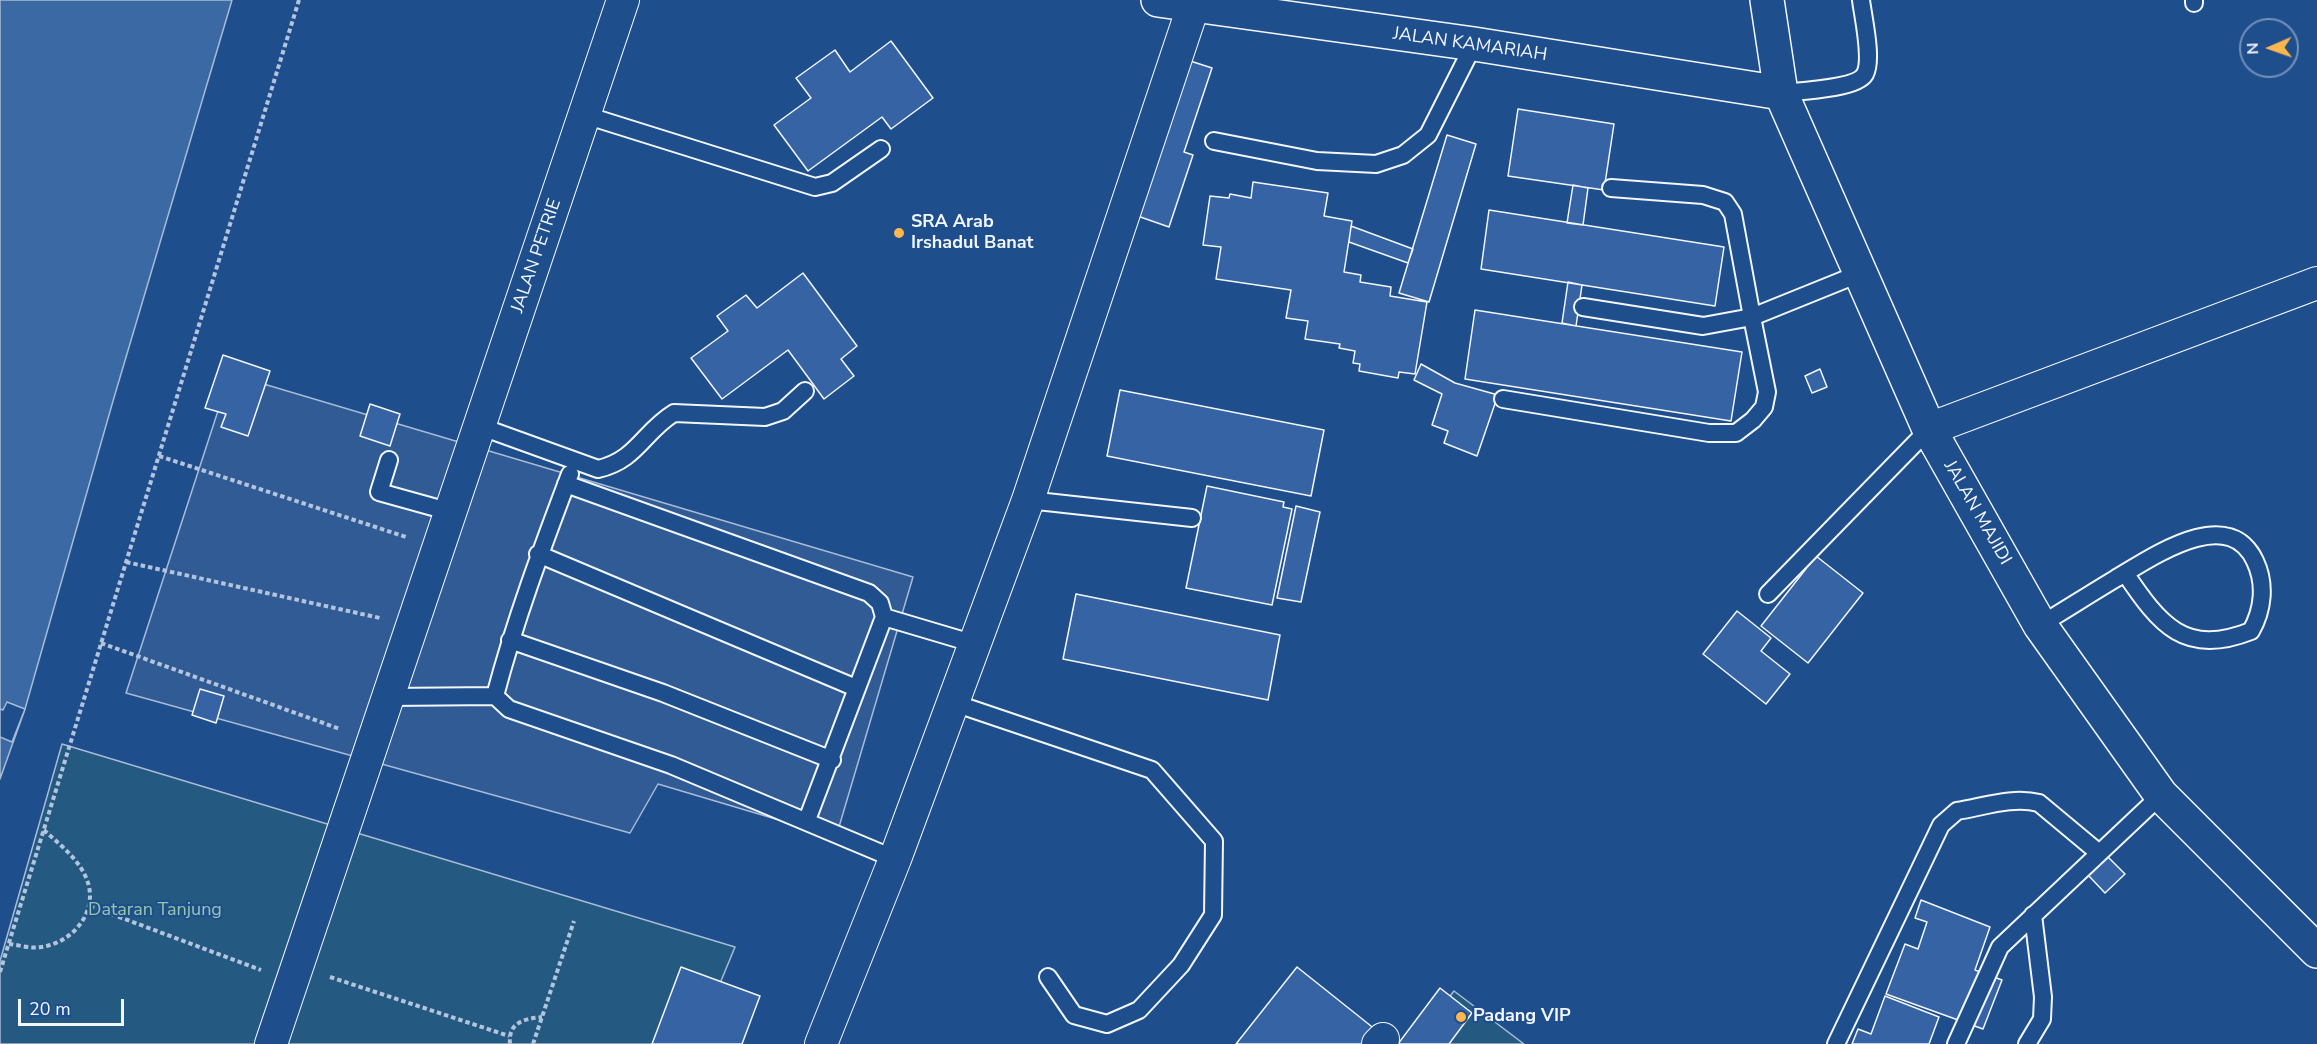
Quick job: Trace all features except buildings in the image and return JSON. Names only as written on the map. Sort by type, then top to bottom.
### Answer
[{"type":"street","name":"JALAN PETRIE","points":[[271,1044],[623,0]]},
{"type":"street","name":"JALAN KAMARIAH","points":[[1158,0],[1193,7],[1474,45],[1781,93]]},
{"type":"street","name":"JALAN MAJIDI","points":[[1767,0],[1781,93],[1929,429],[2040,625],[2161,795],[2317,951]]},
{"type":"street","points":[[821,1044],[895,859],[1028,500],[1193,7]]},
{"type":"street","points":[[1929,429],[2317,283]]},
{"type":"lane","points":[[1781,93],[1857,83],[1866,73],[1868,57],[1861,0]]},
{"type":"lane","points":[[1214,141],[1317,161],[1376,164],[1403,155],[1428,135],[1474,45]]},
{"type":"lane","points":[[585,115],[815,187],[832,183],[881,148]]},
{"type":"lane","points":[[1503,399],[1709,434],[1736,433],[1754,420],[1764,407],[1767,392],[1733,214],[1725,202],[1703,195],[1611,188]]},
{"type":"lane","points":[[1583,307],[1703,326],[1752,317],[1860,273]]},
{"type":"lane","points":[[479,426],[598,469],[616,465],[664,420],[674,414],[765,417],[783,411],[805,391]]},
{"type":"lane","points":[[1768,594],[1929,429]]},
{"type":"lane","points":[[389,460],[379,492],[451,512]]},
{"type":"lane","points":[[495,696],[510,640],[538,554],[574,461]]},
{"type":"lane","points":[[566,484],[869,593],[880,603],[884,616],[856,688],[832,760],[807,820]]},
{"type":"lane","points":[[1028,500],[1192,518]]},
{"type":"lane","points":[[2040,625],[2125,573],[2176,544],[2208,536],[2227,535],[2243,543],[2260,572],[2260,616],[2251,632],[2215,641],[2191,639],[2167,626],[2144,602],[2125,573]]},
{"type":"lane","points":[[538,554],[856,688]]},
{"type":"lane","points":[[884,616],[975,644]]},
{"type":"lane","points":[[510,640],[663,693],[832,760]]},
{"type":"lane","points":[[388,697],[495,696],[508,709],[671,765],[807,820],[895,859]]},
{"type":"lane","points":[[954,703],[1152,770],[1214,842],[1213,915],[1181,965],[1139,1010],[1107,1024],[1074,1015],[1048,977]]},
{"type":"lane","points":[[1956,1044],[2000,947],[2161,795]]},
{"type":"lane","points":[[1836,1044],[1941,825],[1949,817],[1958,811],[2019,800],[2039,803],[2099,853]]},
{"type":"lane","points":[[2027,1044],[2042,1019],[2043,997],[2033,915]]},
{"type":"path","points":[[0,972],[299,0]]},
{"type":"path","points":[[159,456],[438,548]]},
{"type":"path","points":[[126,562],[413,625]]},
{"type":"path","points":[[101,643],[373,741]]},
{"type":"path","points":[[9,944],[40,948],[64,941],[84,921],[90,906],[87,880],[73,857],[44,830]]},
{"type":"path","points":[[533,1044],[574,921]]},
{"type":"path","points":[[510,1044],[509,1036],[513,1026],[522,1019],[542,1017]]},
{"type":"green space","name":"Dataran Tanjung","points":[[62,744],[735,947],[695,1044],[0,1044],[0,961]]},
{"type":"green space","name":"Padang VIP","points":[[1454,991],[1524,1044],[1413,1044]]},
{"type":"shaded area","points":[[0,0],[232,0],[113,401],[25,709],[0,779]]},
{"type":"shaded area","points":[[230,374],[913,577],[836,837],[658,784],[630,833],[126,693]]},
{"type":"pier","points":[[7,702],[25,709],[12,742],[0,737],[0,709],[3,710]]},
{"type":"place","name":"SRA Arab Irshadul Banat","points":[[899,233]]},
{"type":"place","name":"Padang VIP","points":[[1461,1017]]}]
